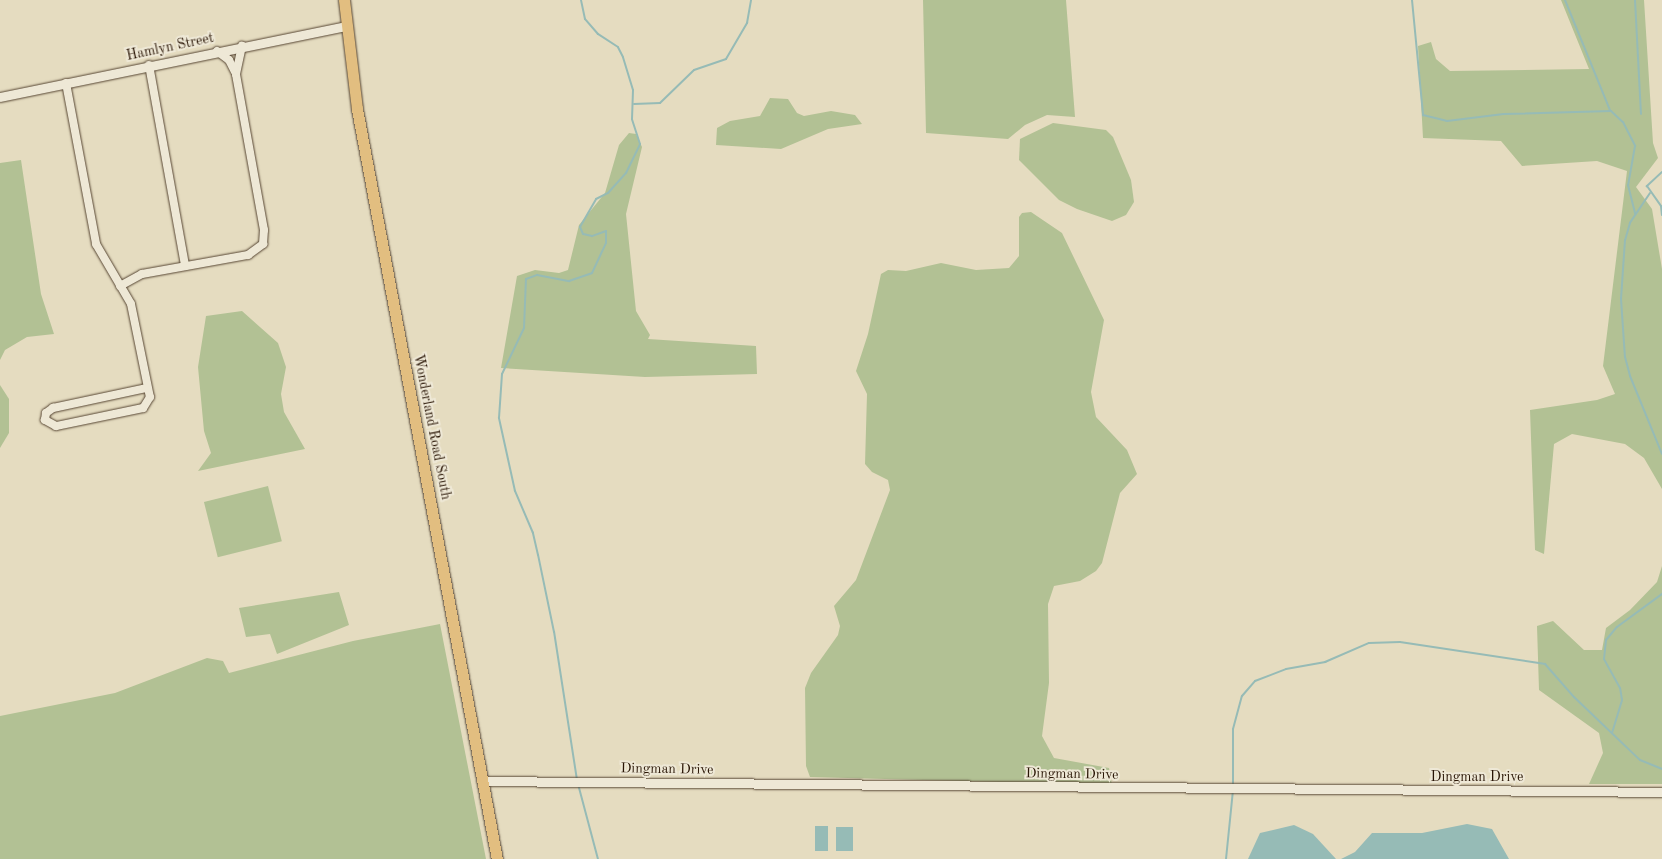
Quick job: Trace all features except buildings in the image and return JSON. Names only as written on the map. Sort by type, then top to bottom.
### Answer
[{"type":"main road","name":"Wonderland Road South","points":[[344,0],[357,110],[497,859]]},
{"type":"street","name":"Hamlyn Street","points":[[0,97],[346,26]]},
{"type":"street","points":[[236,74],[242,46]]},
{"type":"street","points":[[120,286],[142,274],[248,255],[262,244],[264,230],[236,74],[229,60],[217,52]]},
{"type":"street","points":[[149,65],[185,266]]},
{"type":"street","points":[[66,83],[96,244],[134,313],[149,400],[143,408],[56,426],[45,420],[46,412],[53,408],[146,388]]},
{"type":"street","name":"Dingman Drive","points":[[482,781],[1220,790],[1662,792]]},
{"type":"green space","points":[[923,0],[1066,0],[1075,117],[1047,115],[1025,125],[1008,139],[926,133]]},
{"type":"green space","points":[[1561,0],[1644,0],[1653,143],[1658,158],[1636,187],[1652,209],[1662,269],[1662,489],[1644,458],[1625,444],[1572,434],[1554,444],[1544,554],[1535,550],[1530,410],[1597,400],[1615,394],[1603,366],[1627,171],[1597,161],[1522,166],[1501,141],[1423,138],[1418,46],[1431,42],[1436,59],[1450,71],[1589,69]]},
{"type":"green space","points":[[770,98],[788,99],[797,113],[804,116],[831,111],[855,115],[862,124],[828,129],[781,149],[716,145],[717,128],[730,121],[760,116]]},
{"type":"green space","points":[[1053,123],[1106,130],[1113,137],[1131,180],[1134,202],[1126,215],[1112,221],[1077,209],[1059,200],[1019,160],[1020,139]]},
{"type":"green space","points":[[629,133],[636,134],[642,147],[626,214],[636,311],[650,335],[648,339],[756,346],[757,374],[645,377],[501,368],[517,276],[535,270],[559,273],[568,270],[579,225],[605,193],[619,145]]},
{"type":"green space","points":[[21,160],[41,294],[54,334],[27,337],[5,350],[0,360],[0,163]]},
{"type":"green space","points":[[1031,212],[1062,233],[1104,320],[1091,392],[1096,417],[1127,450],[1137,474],[1120,493],[1102,563],[1096,571],[1080,581],[1054,586],[1048,604],[1049,683],[1042,736],[1054,758],[1109,768],[1112,785],[810,777],[806,766],[805,688],[811,673],[838,635],[840,626],[834,606],[856,580],[890,490],[888,480],[872,472],[865,464],[867,394],[856,371],[868,334],[881,274],[888,270],[906,271],[941,263],[976,270],[1009,268],[1019,256],[1019,217],[1022,213]]},
{"type":"green space","points":[[242,311],[278,343],[286,367],[281,394],[284,412],[305,449],[198,471],[211,453],[204,431],[198,367],[206,316]]},
{"type":"green space","points":[[0,385],[9,399],[9,433],[0,448]]},
{"type":"green space","points":[[268,486],[282,541],[218,557],[204,502]]},
{"type":"green space","points":[[1662,566],[1662,784],[1589,784],[1603,753],[1599,733],[1539,690],[1537,626],[1553,621],[1584,650],[1602,650],[1606,628],[1630,610],[1657,582]]},
{"type":"green space","points":[[339,592],[349,625],[277,654],[270,634],[246,637],[239,608]]},
{"type":"green space","points":[[440,624],[486,859],[0,859],[0,716],[115,693],[207,658],[223,661],[229,673],[353,641]]},
{"type":"water","points":[[1467,824],[1492,829],[1509,859],[1341,859],[1355,852],[1372,833],[1422,833]]},
{"type":"water","points":[[1294,825],[1313,834],[1336,859],[1248,859],[1260,833]]},
{"type":"water","points":[[815,826],[828,826],[828,851],[815,851]]},
{"type":"water","points":[[836,827],[853,827],[853,851],[836,851]]},
{"type":"waterway","points":[[577,780],[554,632],[538,555],[533,533],[515,491],[499,418],[502,374],[524,328],[526,279],[537,275],[569,281],[592,273],[606,243],[606,231],[592,236],[583,234],[580,227],[596,199],[608,193],[626,173],[640,144],[632,119],[633,90],[623,57],[618,47],[598,34],[585,19],[581,0]]},
{"type":"waterway","points":[[634,104],[660,103],[694,70],[726,59],[747,23],[751,0]]},
{"type":"waterway","points":[[1412,0],[1423,115],[1447,121],[1504,114],[1611,111],[1623,122],[1635,146],[1628,185],[1635,214]]},
{"type":"waterway","points":[[1565,0],[1610,110]]},
{"type":"waterway","points":[[1635,0],[1641,114]]},
{"type":"waterway","points":[[1662,172],[1647,186],[1661,206],[1662,215]]},
{"type":"waterway","points":[[1650,193],[1630,223],[1625,240],[1621,299],[1625,357],[1630,376],[1662,454]]},
{"type":"waterway","points":[[1612,733],[1622,700],[1620,688],[1604,659],[1606,640],[1617,627],[1662,594]]},
{"type":"waterway","points":[[1233,785],[1233,729],[1242,696],[1255,681],[1286,669],[1325,662],[1369,643],[1400,642],[1545,664],[1574,697],[1640,760],[1662,769]]},
{"type":"waterway","points":[[578,784],[598,859]]},
{"type":"waterway","points":[[1226,859],[1233,790]]}]
